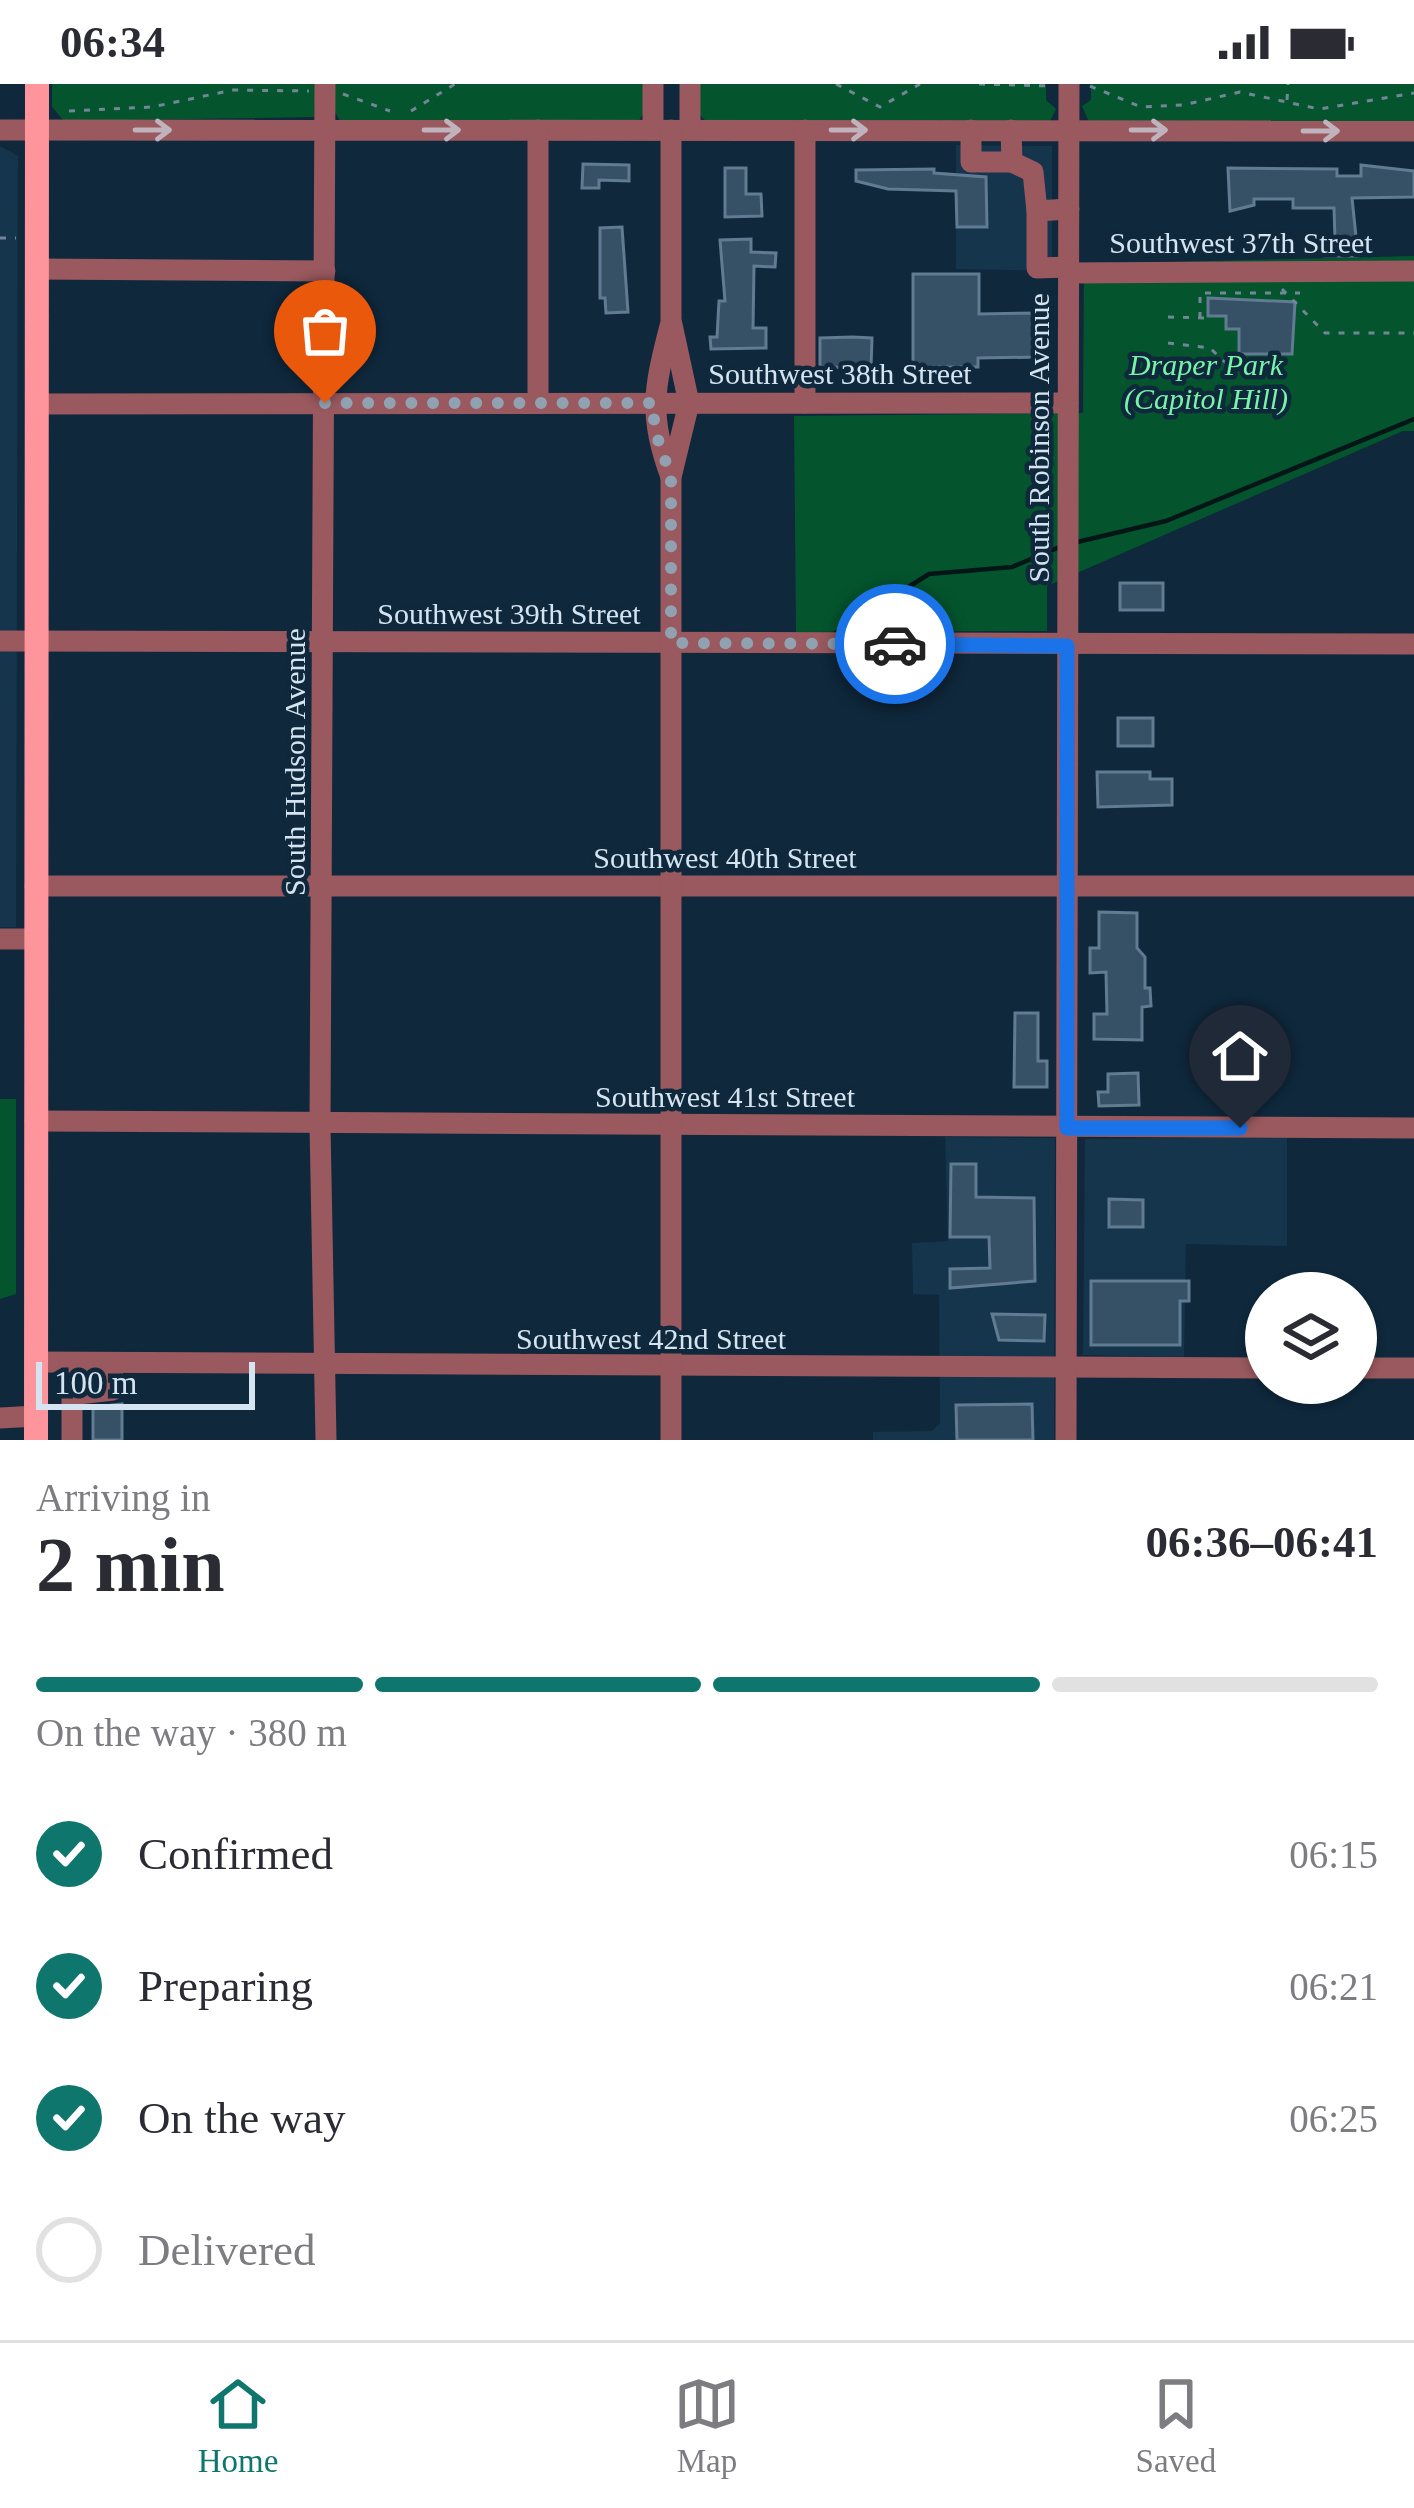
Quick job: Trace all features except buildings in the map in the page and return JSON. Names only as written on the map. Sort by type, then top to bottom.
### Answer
[{"type":"main road","points":[[36,1428],[37,84]]},
{"type":"street","points":[[653,84],[671,130],[671,320],[654,403],[654,428],[671,477]]},
{"type":"street","points":[[671,130],[690,84]]},
{"type":"street","name":"South Robinson Avenue","points":[[1066,1440],[1069,85]]},
{"type":"street","name":"South Hudson Avenue","points":[[325,88],[320,1125],[326,1440]]},
{"type":"street","points":[[0,130],[37,123],[325,130],[1414,131]]},
{"type":"street","points":[[538,130],[538,403]]},
{"type":"street","points":[[805,130],[805,403]]},
{"type":"street","points":[[971,130],[971,162],[1012,162],[1033,172],[1037,268],[1069,270]]},
{"type":"street","points":[[1011,130],[1012,162]]},
{"type":"street","points":[[1037,211],[1069,209]]},
{"type":"street","points":[[36,269],[325,271]]},
{"type":"street","name":"Southwest 37th Street","points":[[1069,270],[1414,271]]},
{"type":"street","points":[[670,1440],[671,477],[689,403],[671,320]]},
{"type":"street","name":"Southwest 38th Street","points":[[36,404],[1068,403]]},
{"type":"street","name":"Southwest 39th Street","points":[[0,641],[1414,644]]},
{"type":"street","name":"Southwest 40th Street","points":[[35,886],[1414,886]]},
{"type":"street","points":[[0,939],[35,939]]},
{"type":"street","name":"Southwest 41st Street","points":[[35,1121],[1414,1128]]},
{"type":"street","name":"Southwest 42nd Street","points":[[36,1362],[1245,1368]]},
{"type":"street","points":[[72,1440],[72,1399],[113,1390],[112,1364]]},
{"type":"street","points":[[1377,1368],[1414,1368]]},
{"type":"street","points":[[0,1418],[36,1428]]},
{"type":"path","points":[[37,123],[98,105],[152,106],[233,90],[325,88],[399,113],[424,105],[455,84]]},
{"type":"path","points":[[836,84],[880,107],[920,84]]},
{"type":"path","points":[[979,84],[1104,89],[1141,106],[1183,105],[1240,92],[1319,109],[1414,93]]},
{"type":"path","points":[[1287,101],[1288,84]]},
{"type":"path","points":[[0,238],[19,238]]},
{"type":"path","points":[[1275,272],[1275,282],[1325,333],[1414,333]]},
{"type":"path","points":[[1200,318],[1200,293],[1300,293]]},
{"type":"path","points":[[1168,317],[1208,318]]},
{"type":"path","points":[[1168,343],[1210,348],[1228,364],[1239,364]]},
{"type":"shaded area","points":[[956,145],[1052,146],[1052,271],[956,269]]},
{"type":"shaded area","points":[[0,146],[18,156],[16,927],[0,927]]},
{"type":"shaded area","points":[[945,1137],[1055,1138],[1054,1440],[873,1440],[873,1432],[932,1431],[940,1423],[939,1295],[913,1294],[912,1243],[948,1241]]},
{"type":"shaded area","points":[[1287,1137],[1287,1246],[1186,1244],[1184,1357],[1083,1355],[1085,1139]]},
{"type":"green space","points":[[52,84],[316,84],[314,117],[64,121],[52,107]]},
{"type":"green space","points":[[334,84],[645,84],[645,111],[638,122],[340,121],[334,110]]},
{"type":"green space","points":[[700,84],[1046,84],[1046,100],[1056,109],[1050,121],[706,121],[700,115]]},
{"type":"green space","points":[[1091,84],[1414,84],[1414,123],[1089,122],[1082,106],[1091,100]]},
{"type":"green space","name":"Draper Park (Capitol Hill)","points":[[1414,256],[1414,431],[1403,431],[1047,586],[1047,631],[796,632],[794,416],[1083,413],[1084,264]]},
{"type":"green space","points":[[0,1099],[16,1099],[16,1294],[0,1299]]},
{"type":"waterway","points":[[1073,543],[1166,521],[1414,419]]},
{"type":"waterway","points":[[833,635],[929,574],[1012,567],[1062,546]]},
{"type":"way so far","points":[[325,403],[654,403],[654,428],[671,477],[671,643],[895,644]]},
{"type":"route","points":[[895,644],[1067,646],[1067,1128],[1240,1128]]}]
